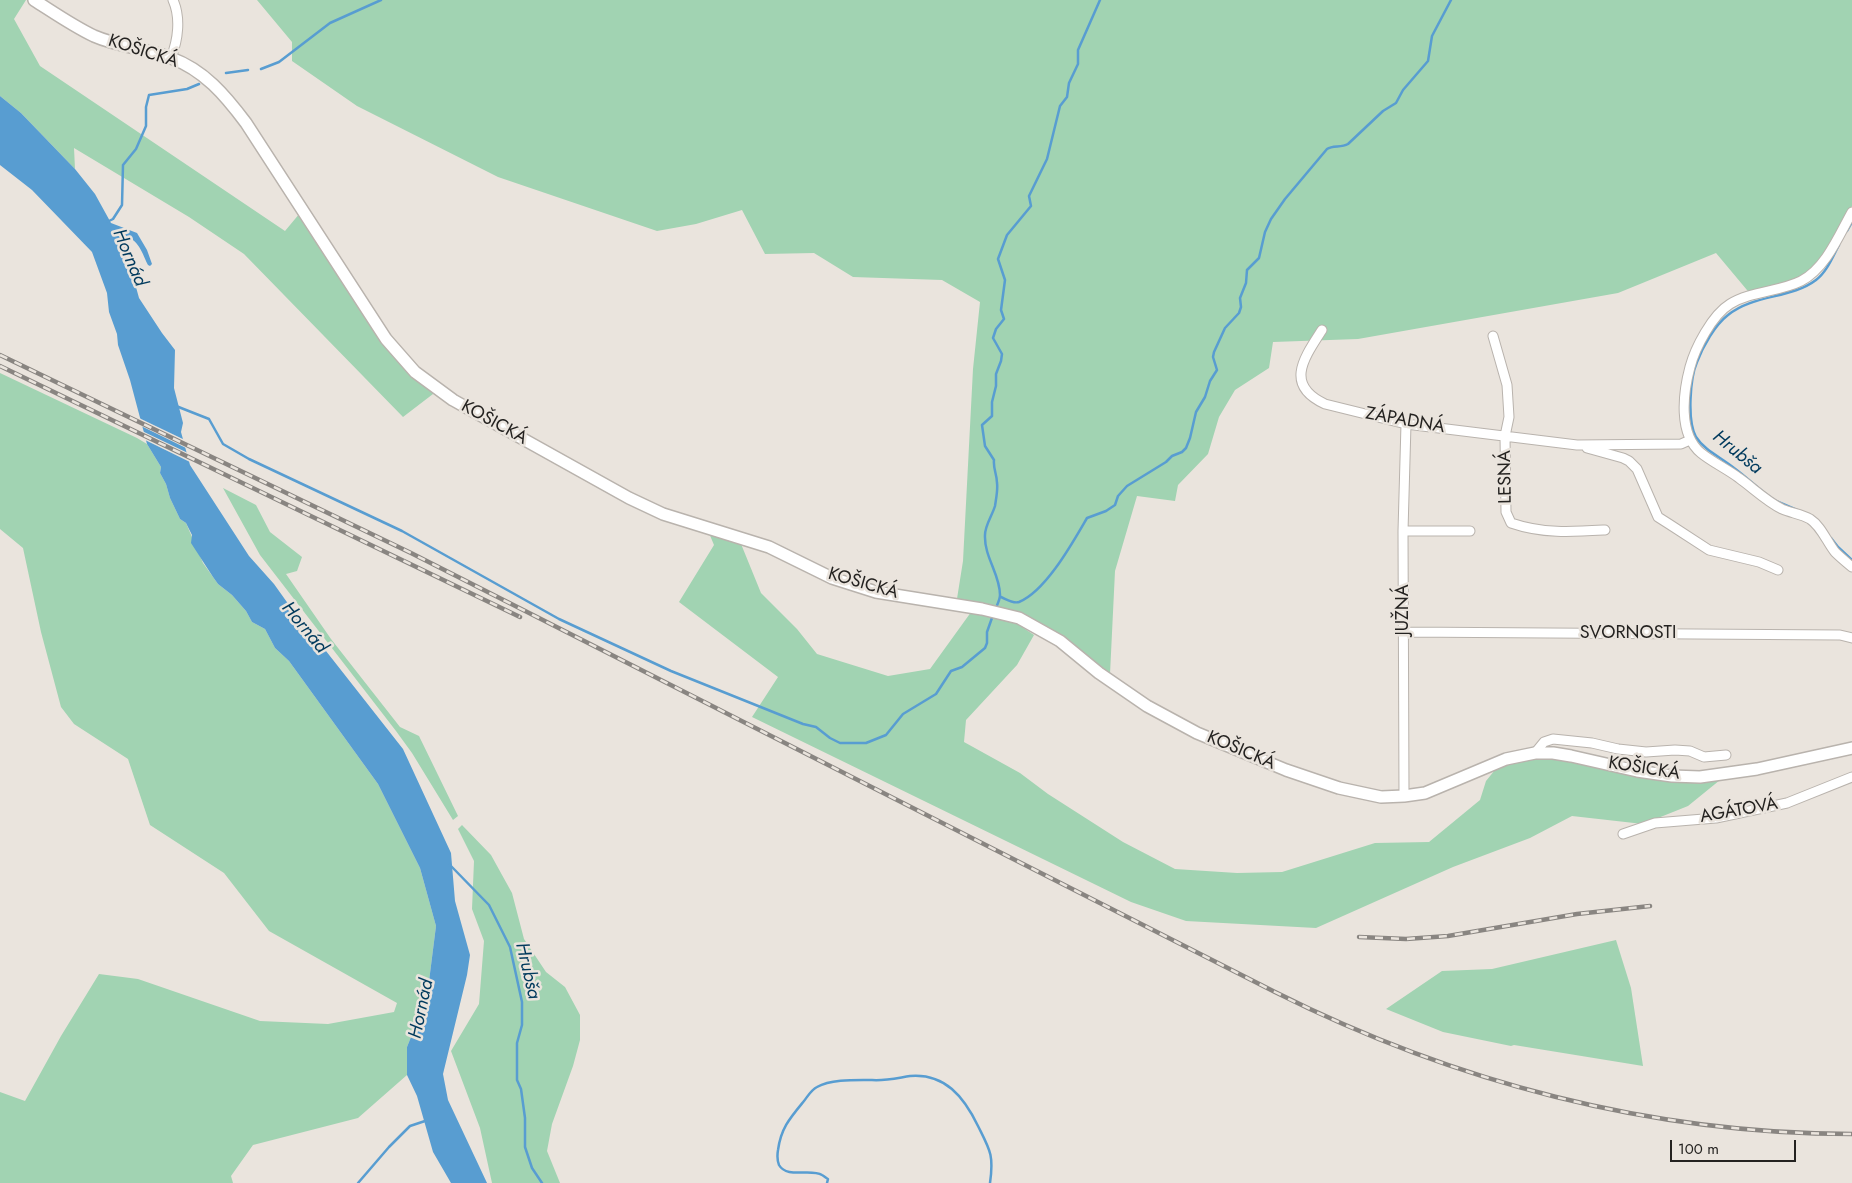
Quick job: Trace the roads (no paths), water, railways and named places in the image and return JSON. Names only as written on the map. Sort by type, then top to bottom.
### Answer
[{"type":"street","name":"KOŠICKÁ","points":[[34,0],[92,35],[117,44],[171,58],[208,79],[229,100],[246,122],[386,339],[415,372],[453,400],[629,498],[663,514],[769,547],[832,578],[876,592],[978,608],[1019,618],[1060,641],[1099,673],[1148,706],[1197,733],[1270,763],[1339,788],[1381,797],[1425,793],[1506,759],[1535,753],[1572,756],[1637,771],[1672,776],[1700,776],[1757,770],[1852,748]]},
{"type":"street","points":[[171,58],[176,47],[178,24],[174,0]]},
{"type":"street","points":[[1852,212],[1824,260],[1813,273],[1800,282],[1729,304],[1717,317],[1692,356],[1684,416],[1690,440],[1700,452],[1780,508],[1811,520],[1835,551],[1852,567]]},
{"type":"street","name":"ZÁPADNÁ","points":[[1322,330],[1306,356],[1300,373],[1304,390],[1313,398],[1325,404],[1406,424],[1577,445],[1681,444],[1690,440]]},
{"type":"street","name":"LESNÁ","points":[[1493,336],[1507,385],[1509,417],[1505,436],[1506,512],[1511,523],[1529,529],[1558,532],[1605,530]]},
{"type":"street","name":"JUŽNÁ","points":[[1404,796],[1403,531],[1406,424]]},
{"type":"street","name":"ZÁPADNÁ","points":[[1577,445],[1629,461],[1637,469],[1658,517],[1709,550],[1759,562],[1778,570]]},
{"type":"street","points":[[1403,531],[1470,532]]},
{"type":"street","name":"SVORNOSTI","points":[[1404,632],[1840,635],[1852,638]]},
{"type":"street","points":[[1535,753],[1544,742],[1553,739],[1646,752],[1675,750],[1690,751],[1704,756],[1726,755]]},
{"type":"street","name":"AGÁTOVÁ","points":[[1623,834],[1655,823],[1716,818],[1787,803],[1852,777]]},
{"type":"water","name":"Hornád","points":[[0,96],[21,113],[75,169],[95,194],[111,223],[137,233],[147,250],[152,264],[150,266],[133,240],[124,237],[123,240],[139,298],[175,350],[174,388],[183,423],[181,432],[190,465],[249,556],[274,584],[299,619],[403,749],[451,853],[455,901],[470,955],[443,1074],[448,1100],[487,1183],[451,1183],[433,1152],[417,1096],[407,1075],[407,1047],[427,997],[436,926],[420,868],[378,784],[289,661],[275,648],[265,629],[252,622],[246,611],[232,595],[218,584],[191,543],[192,535],[186,523],[180,519],[160,473],[161,467],[147,444],[130,380],[118,345],[117,334],[109,312],[107,293],[92,252],[32,190],[0,165]]},
{"type":"waterway","points":[[261,69],[279,62],[330,23],[381,0]]},
{"type":"waterway","points":[[995,610],[1000,597],[999,587],[987,551],[985,531],[995,506],[997,480],[994,460],[985,446],[982,425],[992,416],[996,374],[1002,354],[993,338],[996,329],[1004,319],[1001,310],[1005,280],[998,259],[1007,235],[1031,206],[1029,196],[1047,159],[1060,106],[1067,97],[1069,83],[1078,64],[1078,50],[1100,0]]},
{"type":"waterway","points":[[1001,597],[1012,602],[1019,602],[1039,588],[1058,565],[1087,518],[1106,511],[1115,505],[1118,496],[1127,486],[1186,448],[1196,412],[1217,370],[1213,357],[1214,352],[1225,328],[1239,313],[1241,307],[1240,298],[1246,283],[1247,270],[1259,258],[1265,232],[1271,219],[1285,199],[1327,149],[1348,144],[1383,111],[1396,103],[1403,90],[1428,61],[1432,36],[1451,0]]},
{"type":"waterway","points":[[226,73],[248,70]]},
{"type":"waterway","points":[[107,222],[113,219],[122,205],[123,165],[136,149],[146,126],[146,107],[149,95],[187,89],[199,84]]},
{"type":"waterway","name":"Hrubša","points":[[1847,231],[1852,222]]},
{"type":"waterway","name":"Hrubša","points":[[1797,510],[1770,497],[1699,442],[1691,421],[1690,399],[1693,378],[1703,349],[1723,319],[1738,308],[1749,303],[1795,291],[1816,280],[1827,268],[1839,245]]},
{"type":"waterway","points":[[176,406],[209,419],[223,444],[249,459],[402,531],[559,619],[671,671],[803,724],[816,727],[840,743],[866,743],[886,735],[903,714],[936,694],[951,671],[962,667],[985,648],[987,632],[993,615]]},
{"type":"waterway","name":"Hrubša","points":[[1831,538],[1852,560]]},
{"type":"waterway","name":"Hrubša","points":[[450,865],[489,905],[510,947],[522,1002],[522,1025],[517,1043],[517,1080],[521,1089],[525,1118],[525,1147],[532,1168],[542,1183]]},
{"type":"waterway","points":[[827,1183],[828,1179],[817,1173],[793,1172],[783,1169],[779,1165],[778,1160],[777,1154],[781,1135],[794,1113],[811,1091],[823,1084],[843,1080],[882,1080],[910,1076],[933,1078],[952,1089],[960,1097],[972,1115],[988,1147],[992,1166],[990,1183]]},
{"type":"waterway","points":[[358,1183],[410,1126],[425,1121]]},
{"type":"railway","points":[[0,355],[411,553],[1275,992],[1343,1024],[1412,1052],[1483,1076],[1555,1097],[1628,1113],[1702,1124],[1777,1132],[1852,1134]]},
{"type":"railway","points":[[0,366],[520,617]]},
{"type":"railway","points":[[1359,937],[1406,939],[1448,936],[1577,914],[1650,906]]}]
